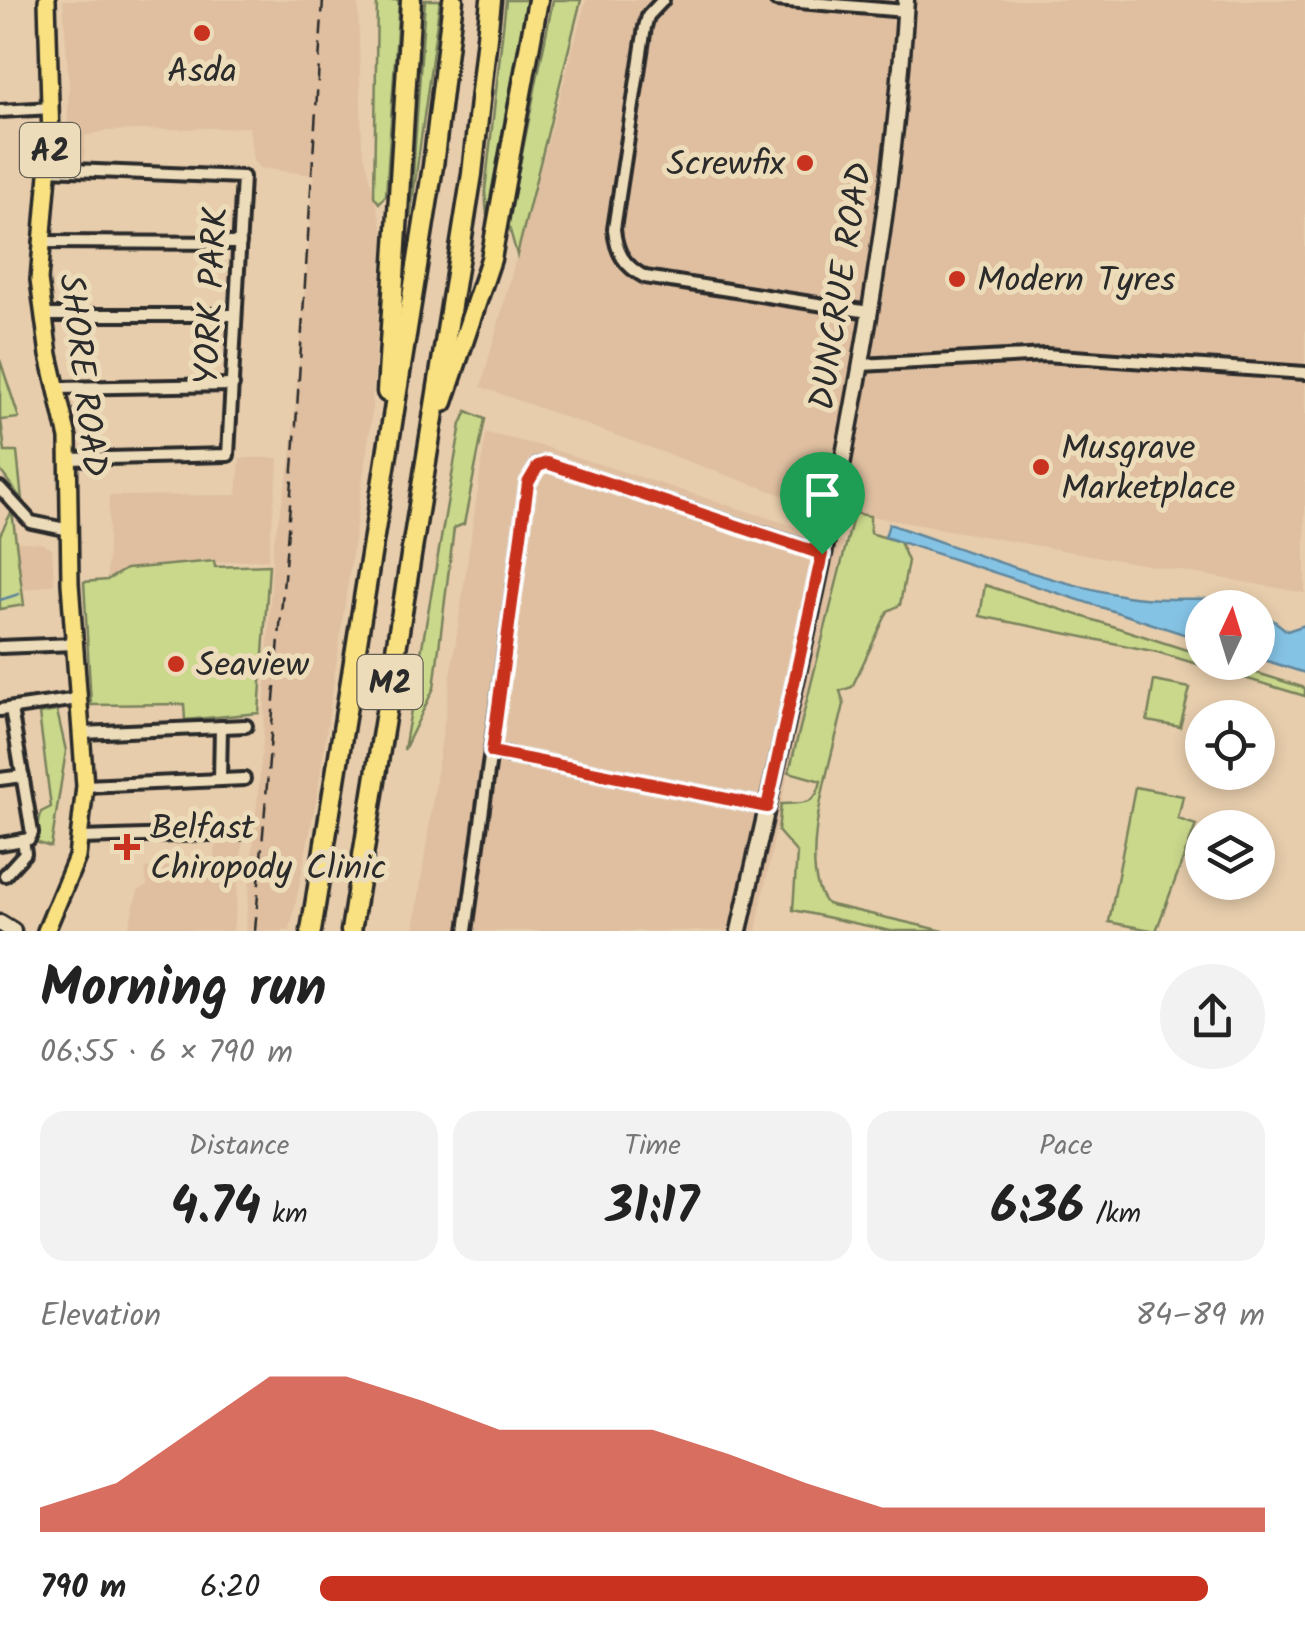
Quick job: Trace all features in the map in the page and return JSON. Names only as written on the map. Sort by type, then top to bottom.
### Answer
[{"type":"highway","points":[[389,448],[387,388],[411,0]]},
{"type":"highway","name":"M2","points":[[312,931],[433,166],[452,0]]},
{"type":"highway","name":"M2","points":[[350,931],[472,174],[492,0]]},
{"type":"highway","points":[[430,434],[491,259],[538,0]]},
{"type":"main road","name":"SHORE ROAD","points":[[46,931],[81,838],[85,786],[74,644],[68,459],[43,315],[39,242],[52,108],[47,0]]},
{"type":"street","points":[[664,0],[648,16],[645,27],[614,229],[620,255],[630,269],[645,277],[869,312]]},
{"type":"street","points":[[776,0],[905,5]]},
{"type":"street","name":"DUNCRUE ROAD","points":[[739,931],[861,365],[905,5]]},
{"type":"street","points":[[0,111],[52,108]]},
{"type":"street","name":"YORK PARK","points":[[48,168],[237,174],[244,178],[228,455],[68,459]]},
{"type":"street","points":[[39,242],[240,244]]},
{"type":"street","points":[[43,315],[235,316]]},
{"type":"street","points":[[861,365],[1045,355],[1305,374]]},
{"type":"street","points":[[57,388],[232,384]]},
{"type":"street","points":[[466,931],[528,483],[538,466],[547,463],[822,554]]},
{"type":"street","points":[[0,488],[31,522],[70,530]]},
{"type":"street","points":[[0,647],[74,644]]},
{"type":"street","points":[[0,844],[23,840],[32,834],[23,776],[6,710],[78,699]]},
{"type":"street","points":[[81,734],[246,726]]},
{"type":"street","points":[[220,780],[221,727]]},
{"type":"street","points":[[492,752],[767,807]]},
{"type":"street","points":[[0,779],[23,776]]},
{"type":"street","points":[[85,786],[244,779]]},
{"type":"street","points":[[81,838],[240,832]]},
{"type":"street","points":[[6,875],[25,853],[23,840]]},
{"type":"street","points":[[0,923],[13,931]]},
{"type":"shaded area","points":[[63,0],[358,0],[362,146],[384,234],[371,422],[318,791],[290,931],[245,931],[263,741],[273,545],[291,459],[314,175],[260,168],[253,161],[249,127],[104,131],[85,136],[84,161],[66,161],[69,86]]},
{"type":"shaded area","points":[[586,0],[1305,0],[1305,593],[813,506],[481,387]]},
{"type":"shaded area","points":[[486,433],[545,447],[844,542],[781,804],[756,931],[387,931],[414,930]]},
{"type":"shaded area","points":[[240,458],[279,458],[268,559],[126,569],[107,580],[109,496],[237,495]]},
{"type":"shaded area","points":[[16,542],[41,543],[52,549],[54,584],[24,590]]},
{"type":"shaded area","points":[[217,839],[243,839],[233,931],[128,928],[138,891],[147,886],[145,868],[213,863]]},
{"type":"green space","points":[[377,0],[399,0],[386,195],[379,203],[374,196]]},
{"type":"green space","points":[[425,0],[440,0],[410,219]]},
{"type":"green space","points":[[506,0],[527,0],[487,216],[485,191]]},
{"type":"green space","points":[[553,0],[581,0],[517,255],[508,223]]},
{"type":"green space","points":[[0,360],[19,418],[1,420],[5,452],[17,452],[22,500],[0,470]]},
{"type":"green space","points":[[467,411],[485,419],[464,524],[454,528],[434,688],[404,750],[461,424]]},
{"type":"green space","points":[[12,511],[24,605],[0,609],[0,535]]},
{"type":"green space","points":[[854,513],[870,516],[870,533],[900,542],[908,561],[900,605],[888,611],[852,687],[840,691],[844,704],[815,837],[818,887],[827,904],[944,931],[891,931],[793,910],[797,853],[778,831],[781,804],[802,803],[812,799],[819,789],[821,781],[789,772]]},
{"type":"green space","name":"Seaview","points":[[214,561],[215,567],[269,565],[259,713],[185,720],[184,704],[91,705],[84,582],[107,580],[126,569]]},
{"type":"green space","points":[[985,585],[1185,650],[1185,660],[1157,652],[980,616]]},
{"type":"green space","points":[[1275,679],[1305,688],[1305,696],[1251,680]]},
{"type":"green space","points":[[1154,681],[1190,688],[1180,727],[1147,721]]},
{"type":"green space","points":[[57,711],[66,751],[51,847],[35,842],[41,812],[51,807],[39,714]]},
{"type":"green space","points":[[1135,787],[1183,796],[1178,819],[1185,821],[1185,854],[1156,931],[1109,922]]},
{"type":"water","points":[[889,524],[1096,590],[1149,599],[1185,599],[1185,634],[885,537]]},
{"type":"water","points":[[1275,622],[1287,631],[1305,625],[1305,673],[1275,663]]},
{"type":"waterway","points":[[0,600],[19,594]]},
{"type":"railway","points":[[255,931],[294,456],[323,0]]},
{"type":"place","name":"Asda","points":[[202,33]]},
{"type":"place","name":"Screwfix","points":[[805,163]]},
{"type":"place","name":"Modern Tyres","points":[[957,279]]},
{"type":"place","name":"Musgrave Marketplace","points":[[1041,467]]},
{"type":"place","name":"Seaview","points":[[176,664]]},
{"type":"place","name":"Belfast Chiropody Clinic","points":[[127,847]]},
{"type":"route","points":[[547,463],[822,554],[767,807],[492,752],[528,483],[538,466],[547,463]]}]
